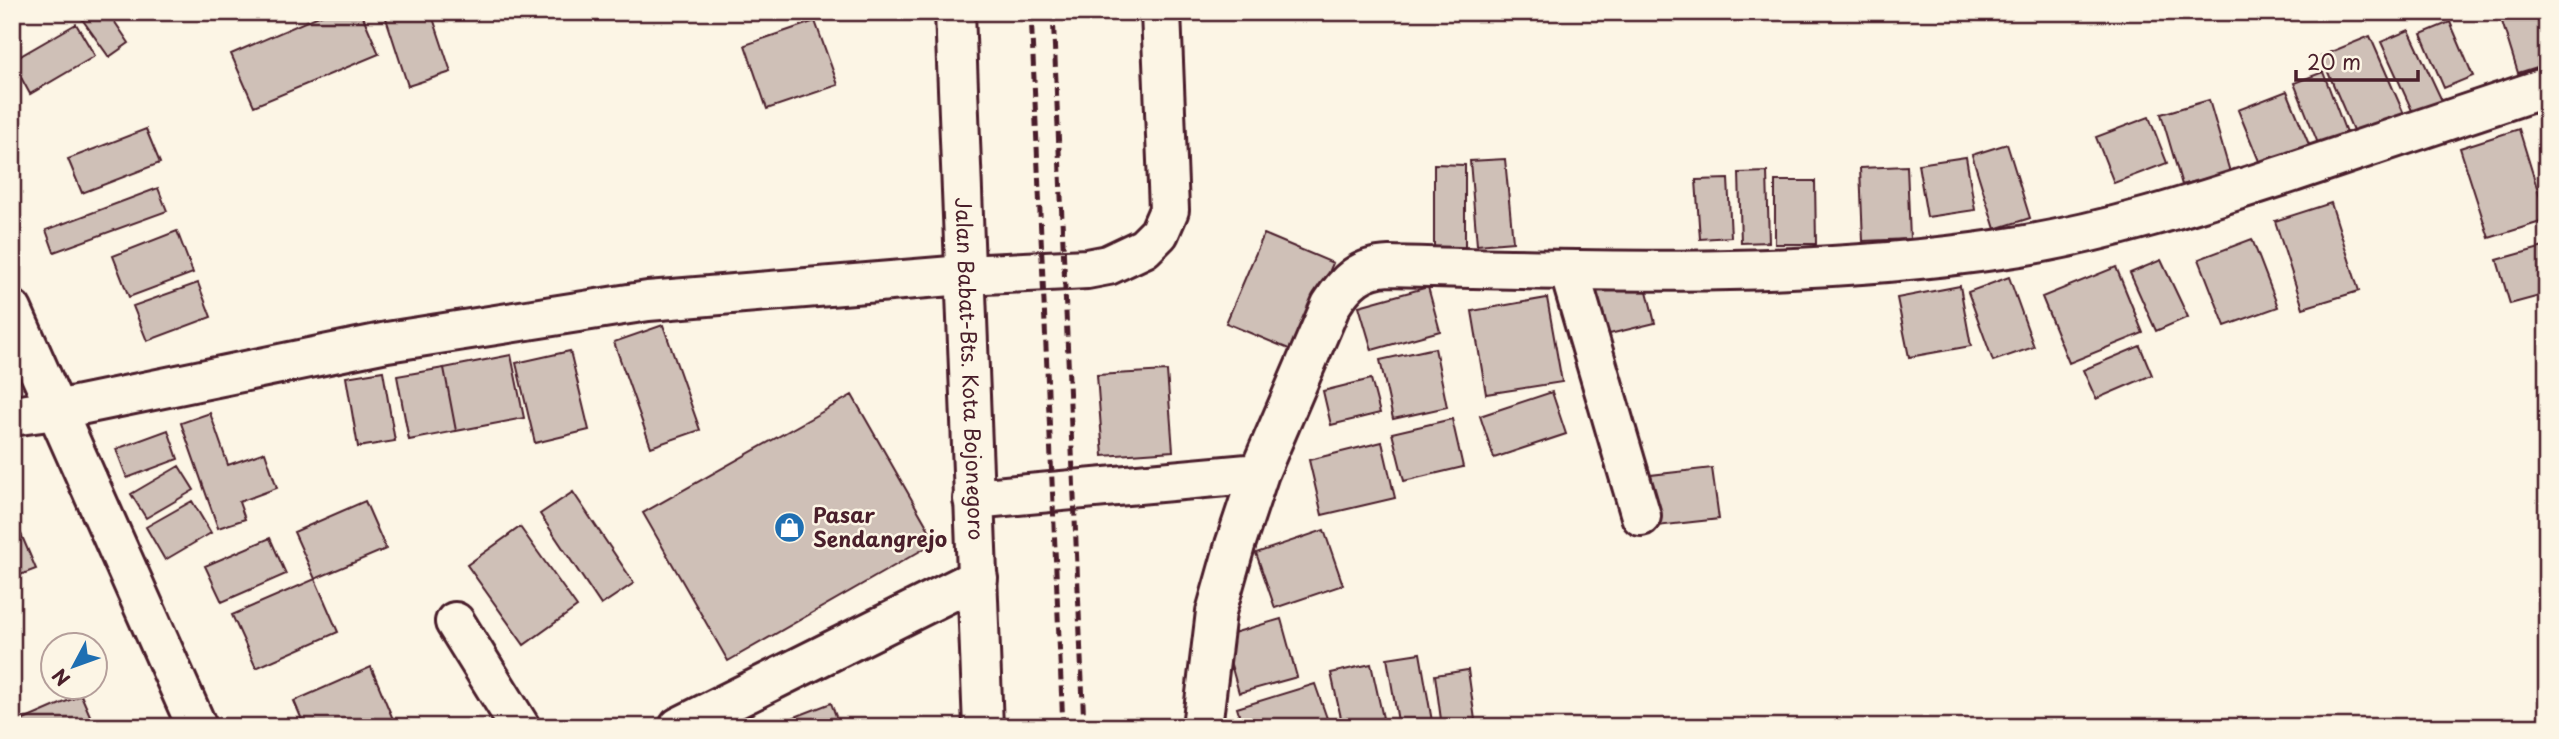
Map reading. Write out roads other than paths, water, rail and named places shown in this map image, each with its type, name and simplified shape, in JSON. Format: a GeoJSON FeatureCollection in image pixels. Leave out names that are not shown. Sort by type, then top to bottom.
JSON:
{"type":"FeatureCollection","features":[{"type":"Feature","properties":{"kind":"main road","name":"Jalan Babat-Bts. Kota Bojonegoro"},"geometry":{"type":"LineString","coordinates":[[955,12],[983,727]]}},
{"type":"Feature","properties":{"kind":"main road"},"geometry":{"type":"LineString","coordinates":[[12,416],[55,410],[387,342],[648,301],[1097,267],[1144,248],[1159,233],[1169,210],[1161,12]]}},
{"type":"Feature","properties":{"kind":"main road"},"geometry":{"type":"LineString","coordinates":[[1202,727],[1216,612],[1259,473],[1331,304],[1340,289],[1354,276],[1370,268],[1390,265],[1726,272],[1899,261],[2002,249],[2081,233],[2200,202],[2547,87]]}},
{"type":"Feature","properties":{"kind":"main road"},"geometry":{"type":"LineString","coordinates":[[1569,270],[1641,516]]}},
{"type":"Feature","properties":{"kind":"main road"},"geometry":{"type":"LineString","coordinates":[[12,310],[197,727]]}},
{"type":"Feature","properties":{"kind":"main road"},"geometry":{"type":"LineString","coordinates":[[973,499],[1259,473]]}},
{"type":"Feature","properties":{"kind":"main road"},"geometry":{"type":"LineString","coordinates":[[679,727],[978,578]]}},
{"type":"Feature","properties":{"kind":"main road"},"geometry":{"type":"LineString","coordinates":[[455,622],[520,727]]}},
{"type":"Feature","properties":{"kind":"railway"},"geometry":{"type":"LineString","coordinates":[[1031,12],[1063,727]]}},
{"type":"Feature","properties":{"kind":"railway"},"geometry":{"type":"LineString","coordinates":[[1053,12],[1084,727]]}},
{"type":"Feature","properties":{"kind":"place","name":"Pasar Sendangrejo"},"geometry":{"type":"Point","coordinates":[790,528]}}]}
